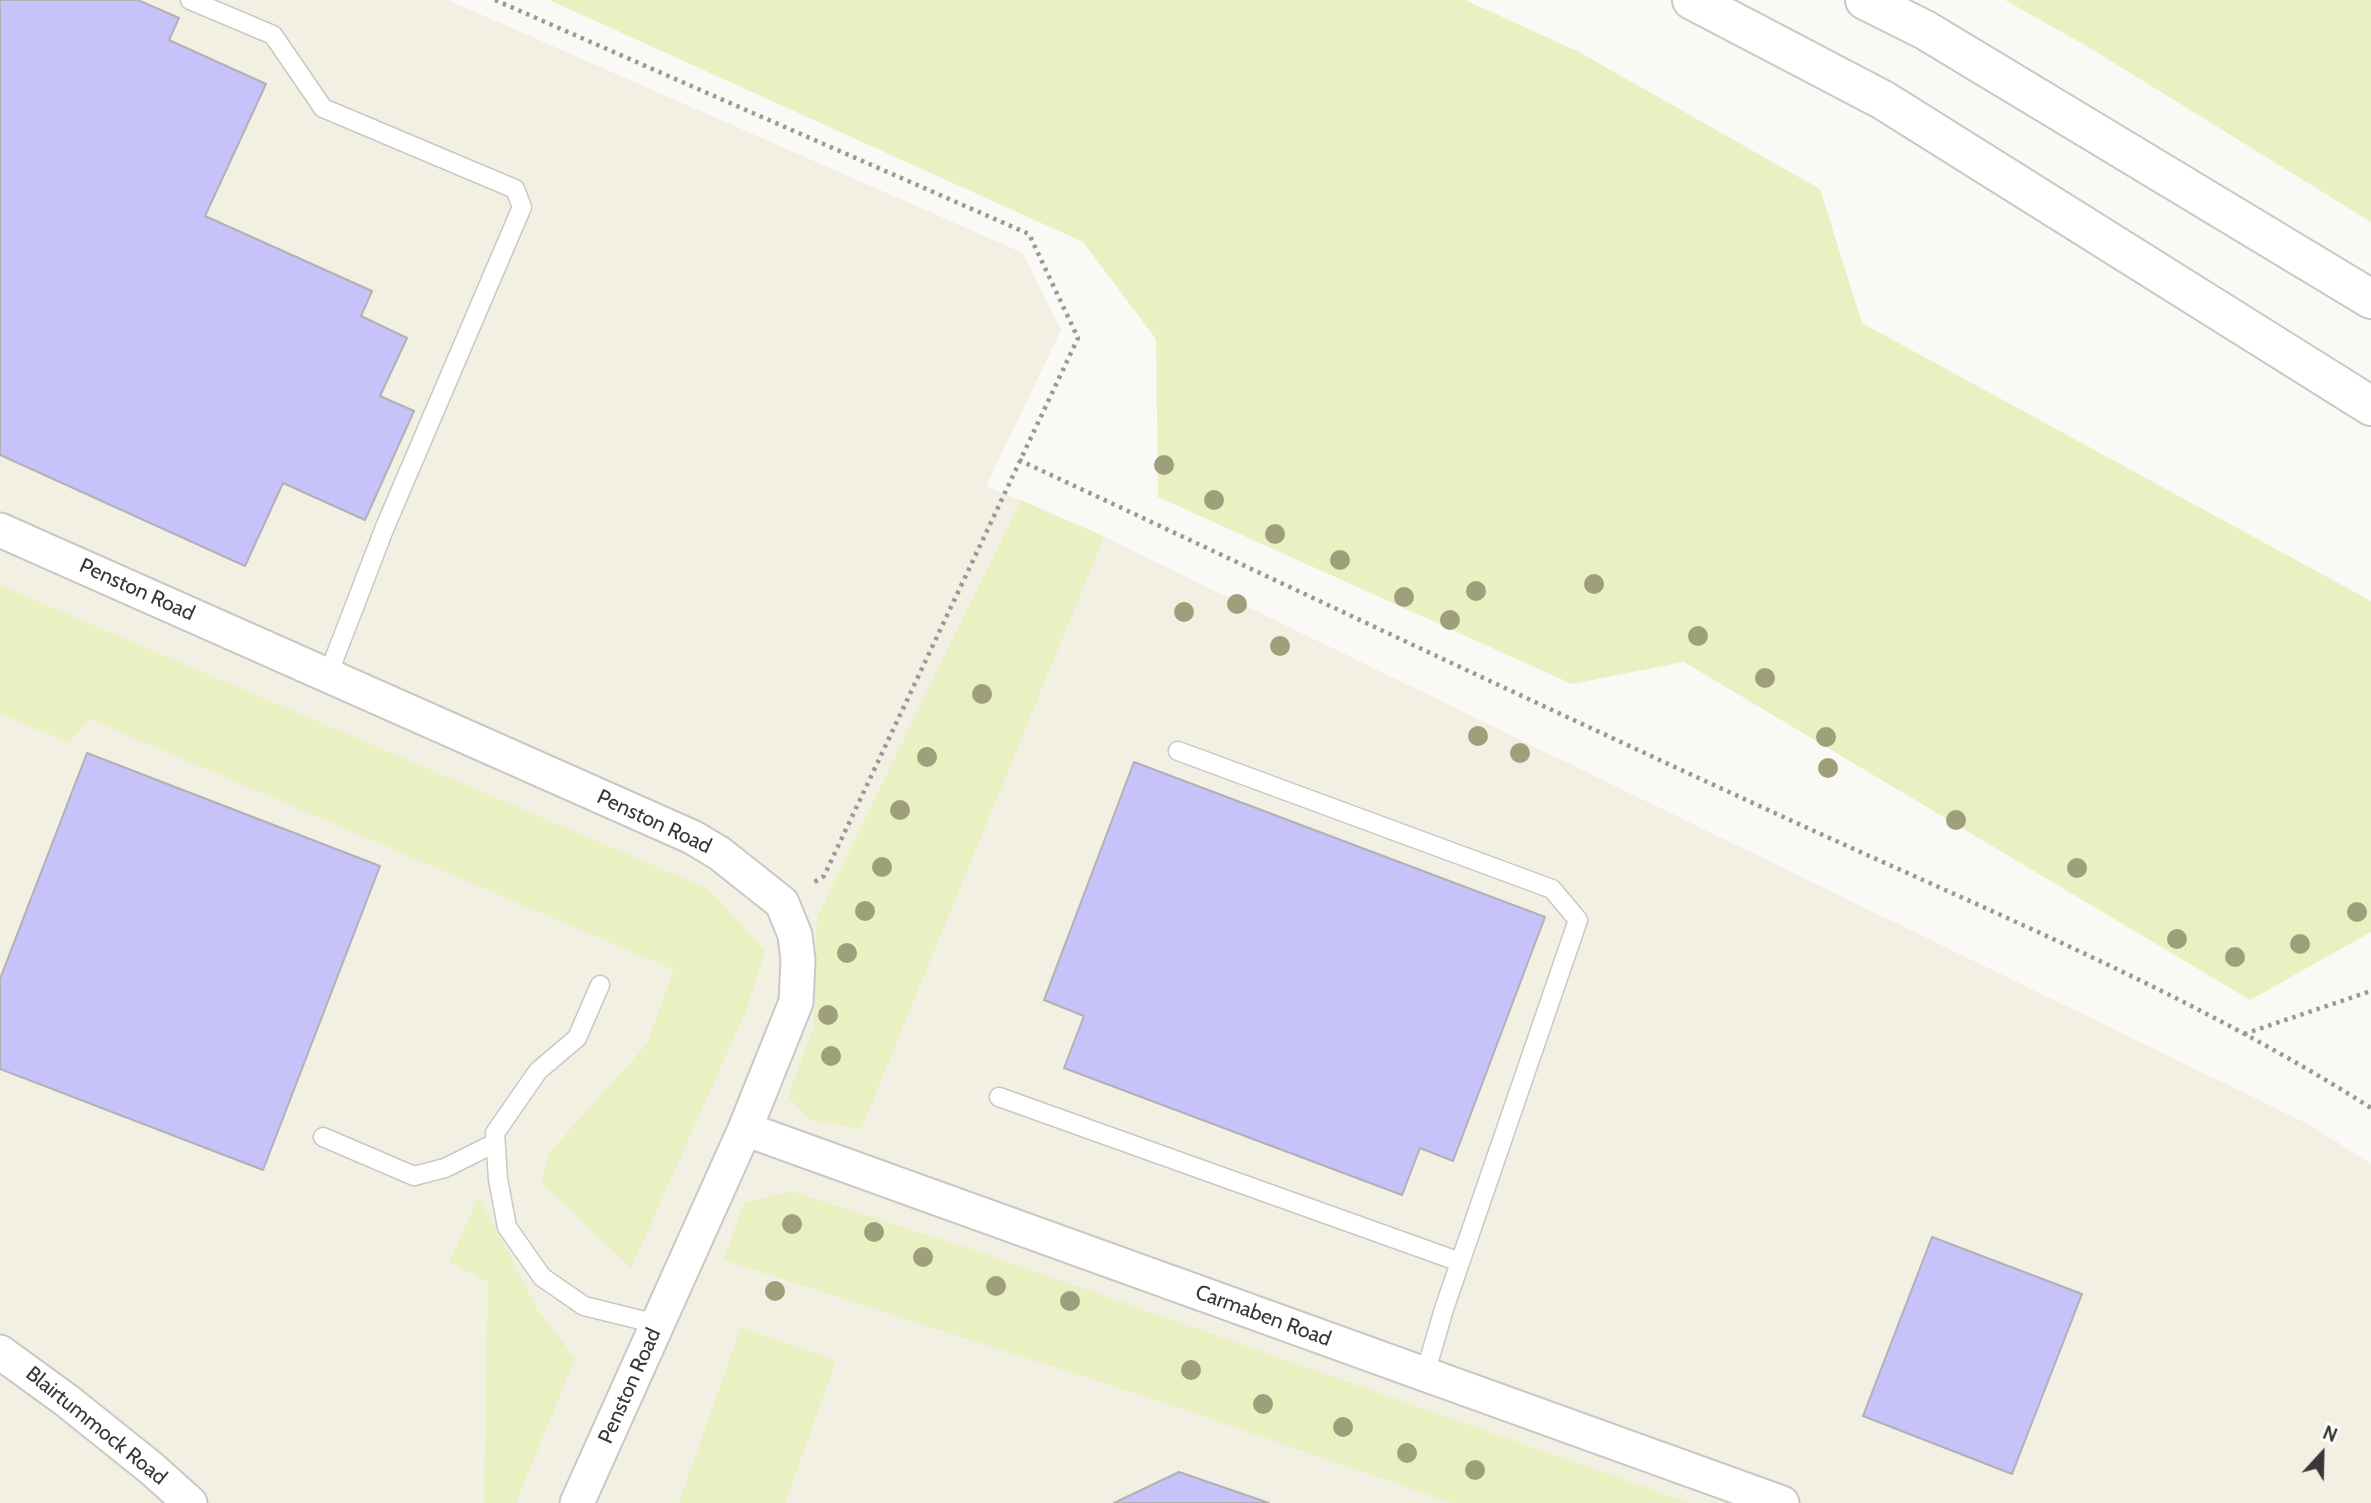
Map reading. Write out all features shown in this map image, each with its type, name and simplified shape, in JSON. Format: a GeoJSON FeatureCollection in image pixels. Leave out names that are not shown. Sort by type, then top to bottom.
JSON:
{"type":"FeatureCollection","features":[{"type":"Feature","properties":{"kind":"highway"},"geometry":{"type":"LineString","coordinates":[[1692,0],[1883,100],[2371,406]]}},
{"type":"Feature","properties":{"kind":"highway"},"geometry":{"type":"LineString","coordinates":[[1865,0],[1925,30],[2371,299]]}},
{"type":"Feature","properties":{"kind":"street","name":"Penston Road"},"geometry":{"type":"LineString","coordinates":[[0,530],[692,837],[719,853],[782,902],[795,935],[798,960],[796,1003],[745,1129],[577,1503]]}},
{"type":"Feature","properties":{"kind":"street","name":"Carmaben Road"},"geometry":{"type":"LineString","coordinates":[[745,1129],[1782,1503]]}},
{"type":"Feature","properties":{"kind":"street","name":"Blairtummock Road"},"geometry":{"type":"LineString","coordinates":[[0,1352],[66,1400],[190,1503]]}},
{"type":"Feature","properties":{"kind":"lane"},"geometry":{"type":"LineString","coordinates":[[190,0],[273,35],[323,107],[515,189],[522,207],[386,527],[328,675]]}},
{"type":"Feature","properties":{"kind":"lane"},"geometry":{"type":"LineString","coordinates":[[1178,751],[1552,889],[1578,920],[1460,1262],[1425,1374]]}},
{"type":"Feature","properties":{"kind":"lane"},"geometry":{"type":"LineString","coordinates":[[600,985],[577,1038],[538,1071],[495,1133],[498,1179],[507,1227],[542,1277],[584,1306],[657,1324]]}},
{"type":"Feature","properties":{"kind":"lane"},"geometry":{"type":"LineString","coordinates":[[999,1097],[1460,1262]]}},
{"type":"Feature","properties":{"kind":"lane"},"geometry":{"type":"LineString","coordinates":[[323,1137],[414,1176],[445,1168],[495,1143]]}},
{"type":"Feature","properties":{"kind":"path"},"geometry":{"type":"LineString","coordinates":[[495,0],[1029,234],[1078,338],[1018,460],[824,876],[782,902]]}},
{"type":"Feature","properties":{"kind":"path"},"geometry":{"type":"LineString","coordinates":[[1018,460],[2154,987],[2243,1034],[2371,1108]]}},
{"type":"Feature","properties":{"kind":"path"},"geometry":{"type":"LineString","coordinates":[[2243,1034],[2371,991]]}},
{"type":"Feature","properties":{"kind":"shaded area"},"geometry":{"type":"Polygon","coordinates":[[[0,0],[448,0],[1023,253],[1061,330],[986,486],[1082,526],[2310,1125],[2371,1164],[2371,1503],[0,1503],[0,0]]]}},
{"type":"Feature","properties":{"kind":"green space"},"geometry":{"type":"Polygon","coordinates":[[[549,0],[1465,0],[1579,52],[1820,189],[1862,323],[2371,601],[2371,932],[2250,1000],[1684,662],[1572,684],[1158,497],[1156,339],[1083,242],[549,0]]]}},
{"type":"Feature","properties":{"kind":"green space"},"geometry":{"type":"Polygon","coordinates":[[[2005,0],[2371,0],[2371,222],[2090,48],[2005,0]]]}},
{"type":"Feature","properties":{"kind":"green space"},"geometry":{"type":"Polygon","coordinates":[[[1021,500],[1104,537],[861,1129],[809,1119],[788,1096],[814,1026],[817,917],[1021,500]]]}},
{"type":"Feature","properties":{"kind":"green space"},"geometry":{"type":"Polygon","coordinates":[[[0,585],[709,889],[765,951],[747,1008],[631,1268],[541,1182],[550,1152],[647,1044],[674,970],[90,719],[68,742],[0,714],[0,585]]]}},
{"type":"Feature","properties":{"kind":"green space"},"geometry":{"type":"Polygon","coordinates":[[[790,1191],[974,1250],[1690,1503],[1452,1503],[1165,1403],[724,1260],[744,1203],[790,1191]]]}},
{"type":"Feature","properties":{"kind":"green space"},"geometry":{"type":"Polygon","coordinates":[[[479,1196],[538,1311],[575,1358],[516,1503],[484,1503],[488,1282],[449,1262],[479,1196]]]}},
{"type":"Feature","properties":{"kind":"green space"},"geometry":{"type":"Polygon","coordinates":[[[741,1327],[836,1361],[785,1503],[679,1503],[741,1327]]]}},
{"type":"Feature","properties":{"kind":"building"},"geometry":{"type":"Polygon","coordinates":[[[0,0],[138,0],[179,18],[169,40],[266,84],[205,216],[372,291],[361,316],[407,338],[380,396],[414,411],[365,520],[283,483],[245,566],[0,455],[0,0]]]}},
{"type":"Feature","properties":{"kind":"building"},"geometry":{"type":"Polygon","coordinates":[[[87,753],[380,866],[263,1170],[0,1069],[0,979],[87,753]]]}},
{"type":"Feature","properties":{"kind":"building"},"geometry":{"type":"Polygon","coordinates":[[[1134,762],[1545,917],[1453,1161],[1420,1148],[1402,1195],[1064,1068],[1084,1016],[1044,1000],[1134,762]]]}},
{"type":"Feature","properties":{"kind":"building"},"geometry":{"type":"Polygon","coordinates":[[[1932,1237],[2082,1294],[2012,1474],[1863,1416],[1932,1237]]]}},
{"type":"Feature","properties":{"kind":"building"},"geometry":{"type":"Polygon","coordinates":[[[1179,1472],[1269,1503],[1114,1503],[1179,1472]]]}}]}
